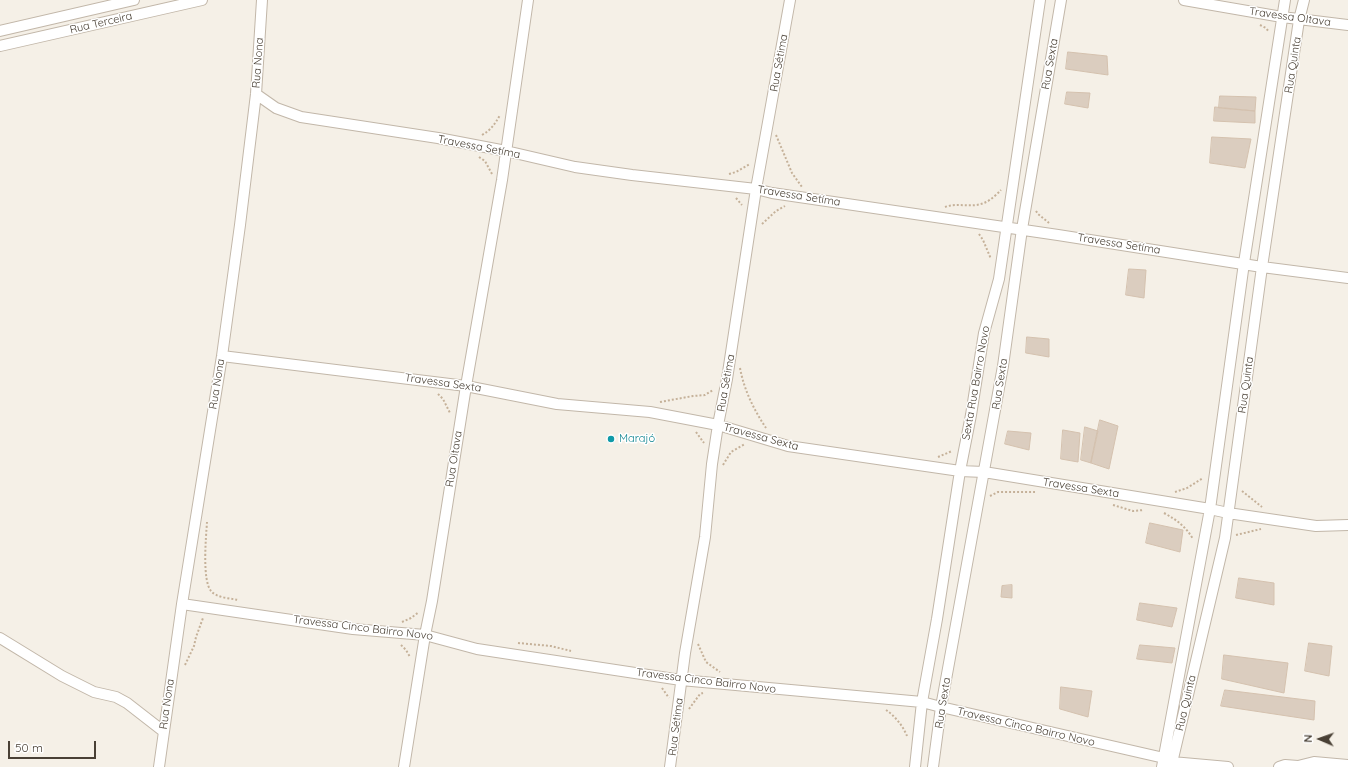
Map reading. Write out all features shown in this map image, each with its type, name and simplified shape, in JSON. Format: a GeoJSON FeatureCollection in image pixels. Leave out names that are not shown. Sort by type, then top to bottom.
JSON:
{"type":"FeatureCollection","features":[{"type":"Feature","properties":{"kind":"street","name":"Rua Terceira"},"geometry":{"type":"LineString","coordinates":[[0,31],[134,0]]}},
{"type":"Feature","properties":{"kind":"street","name":"Rua Nona"},"geometry":{"type":"LineString","coordinates":[[159,767],[182,604],[222,356],[256,94],[262,0]]}},
{"type":"Feature","properties":{"kind":"street","name":"Rua Oitava"},"geometry":{"type":"LineString","coordinates":[[404,767],[506,151],[528,0]]}},
{"type":"Feature","properties":{"kind":"street","name":"Rua Sétima"},"geometry":{"type":"LineString","coordinates":[[670,767],[684,653],[705,537],[712,464],[727,380],[756,189],[790,0]]}},
{"type":"Feature","properties":{"kind":"street","name":"Sexta Rua Bairro Novo"},"geometry":{"type":"LineString","coordinates":[[914,767],[922,702],[984,333],[999,279],[1008,228],[1014,171],[1040,0]]}},
{"type":"Feature","properties":{"kind":"street","name":"Rua Sexta"},"geometry":{"type":"LineString","coordinates":[[933,767],[941,708],[1003,366],[1022,229],[1061,0]]}},
{"type":"Feature","properties":{"kind":"street","name":"Travessa OItava"},"geometry":{"type":"LineString","coordinates":[[1184,0],[1299,20],[1348,25]]}},
{"type":"Feature","properties":{"kind":"street","name":"Rua Quinta"},"geometry":{"type":"LineString","coordinates":[[1167,763],[1210,509],[1244,263],[1285,0]]}},
{"type":"Feature","properties":{"kind":"street","name":"Rua Quinta"},"geometry":{"type":"LineString","coordinates":[[1167,763],[1225,538],[1262,267],[1299,20],[1304,0]]}},
{"type":"Feature","properties":{"kind":"street","name":"Rua Terceira"},"geometry":{"type":"LineString","coordinates":[[0,46],[195,1]]}},
{"type":"Feature","properties":{"kind":"street","name":"Travessa Setíma"},"geometry":{"type":"LineString","coordinates":[[256,94],[276,108],[301,117],[438,138],[506,151],[575,167],[632,176],[756,189],[772,193],[1058,234],[1262,267],[1348,278]]}},
{"type":"Feature","properties":{"kind":"street","name":"Travessa Sexta"},"geometry":{"type":"LineString","coordinates":[[222,356],[466,386],[557,404],[650,412],[718,426],[788,446],[960,471],[984,472],[1228,513],[1316,526],[1348,525]]}},
{"type":"Feature","properties":{"kind":"street","name":"Travessa Cinco Bairro Novo"},"geometry":{"type":"LineString","coordinates":[[182,604],[353,629],[425,635],[477,649],[681,680],[922,702],[941,708],[1167,763],[1228,767]]}},
{"type":"Feature","properties":{"kind":"street"},"geometry":{"type":"LineString","coordinates":[[0,638],[62,676],[94,692],[116,697],[127,703],[164,731]]}},
{"type":"Feature","properties":{"kind":"street"},"geometry":{"type":"LineString","coordinates":[[1279,767],[1285,765],[1298,766],[1314,762],[1348,765]]}},
{"type":"Feature","properties":{"kind":"path"},"geometry":{"type":"LineString","coordinates":[[479,136],[489,131],[496,123],[502,110]]}},
{"type":"Feature","properties":{"kind":"path"},"geometry":{"type":"LineString","coordinates":[[769,120],[783,149],[792,173],[802,186],[806,198]]}},
{"type":"Feature","properties":{"kind":"path"},"geometry":{"type":"LineString","coordinates":[[723,176],[736,172],[752,163],[763,152]]}},
{"type":"Feature","properties":{"kind":"path"},"geometry":{"type":"LineString","coordinates":[[476,155],[485,161],[492,176]]}},
{"type":"Feature","properties":{"kind":"path"},"geometry":{"type":"LineString","coordinates":[[927,215],[947,206],[961,204],[975,205],[986,202],[1003,189]]}},
{"type":"Feature","properties":{"kind":"path"},"geometry":{"type":"LineString","coordinates":[[733,195],[741,204],[743,210]]}},
{"type":"Feature","properties":{"kind":"path"},"geometry":{"type":"LineString","coordinates":[[750,232],[761,225],[776,211],[786,205]]}},
{"type":"Feature","properties":{"kind":"path"},"geometry":{"type":"LineString","coordinates":[[1036,209],[1038,214],[1050,224],[1058,234]]}},
{"type":"Feature","properties":{"kind":"path"},"geometry":{"type":"LineString","coordinates":[[979,234],[983,240],[991,261]]}},
{"type":"Feature","properties":{"kind":"path"},"geometry":{"type":"LineString","coordinates":[[739,363],[750,401],[769,431]]}},
{"type":"Feature","properties":{"kind":"path"},"geometry":{"type":"LineString","coordinates":[[654,403],[667,402],[692,396],[706,396],[727,380]]}},
{"type":"Feature","properties":{"kind":"path"},"geometry":{"type":"LineString","coordinates":[[434,391],[443,399],[451,416]]}},
{"type":"Feature","properties":{"kind":"path"},"geometry":{"type":"LineString","coordinates":[[682,418],[708,448],[712,464]]}},
{"type":"Feature","properties":{"kind":"path"},"geometry":{"type":"LineString","coordinates":[[723,466],[731,452],[750,442]]}},
{"type":"Feature","properties":{"kind":"path"},"geometry":{"type":"LineString","coordinates":[[1170,494],[1187,488],[1216,470]]}},
{"type":"Feature","properties":{"kind":"path"},"geometry":{"type":"LineString","coordinates":[[978,508],[987,497],[998,492],[1037,492]]}},
{"type":"Feature","properties":{"kind":"path"},"geometry":{"type":"LineString","coordinates":[[1158,511],[1175,519],[1188,529],[1202,556]]}},
{"type":"Feature","properties":{"kind":"path"},"geometry":{"type":"LineString","coordinates":[[208,517],[205,562],[208,584],[211,591],[222,597],[243,601]]}},
{"type":"Feature","properties":{"kind":"path"},"geometry":{"type":"LineString","coordinates":[[401,622],[411,618],[432,601]]}},
{"type":"Feature","properties":{"kind":"path"},"geometry":{"type":"LineString","coordinates":[[182,670],[194,646],[200,624],[204,616]]}},
{"type":"Feature","properties":{"kind":"path"},"geometry":{"type":"LineString","coordinates":[[398,641],[406,650],[413,663]]}},
{"type":"Feature","properties":{"kind":"path"},"geometry":{"type":"LineString","coordinates":[[698,641],[699,647],[706,662],[724,674]]}},
{"type":"Feature","properties":{"kind":"path"},"geometry":{"type":"LineString","coordinates":[[649,675],[669,699]]}},
{"type":"Feature","properties":{"kind":"path"},"geometry":{"type":"LineString","coordinates":[[684,714],[700,694],[705,692]]}},
{"type":"Feature","properties":{"kind":"path"},"geometry":{"type":"LineString","coordinates":[[883,709],[903,727],[908,740]]}},
{"type":"Feature","properties":{"kind":"building"},"geometry":{"type":"Polygon","coordinates":[[[1068,52],[1107,56],[1108,75],[1066,69],[1068,52]]]}},
{"type":"Feature","properties":{"kind":"building"},"geometry":{"type":"Polygon","coordinates":[[[1067,92],[1090,93],[1088,108],[1065,104],[1067,92]]]}},
{"type":"Feature","properties":{"kind":"building"},"geometry":{"type":"Polygon","coordinates":[[[1220,96],[1256,97],[1255,111],[1219,108],[1220,96]]]}},
{"type":"Feature","properties":{"kind":"building"},"geometry":{"type":"Polygon","coordinates":[[[1215,107],[1255,111],[1255,123],[1214,121],[1215,107]]]}},
{"type":"Feature","properties":{"kind":"building"},"geometry":{"type":"Polygon","coordinates":[[[1212,137],[1251,139],[1245,168],[1210,163],[1212,137]]]}},
{"type":"Feature","properties":{"kind":"building"},"geometry":{"type":"Polygon","coordinates":[[[1129,269],[1146,270],[1144,298],[1126,295],[1129,269]]]}},
{"type":"Feature","properties":{"kind":"building"},"geometry":{"type":"Polygon","coordinates":[[[1027,337],[1049,339],[1049,357],[1026,353],[1027,337]]]}},
{"type":"Feature","properties":{"kind":"building"},"geometry":{"type":"Polygon","coordinates":[[[1100,420],[1118,426],[1109,469],[1091,463],[1100,420]]]}},
{"type":"Feature","properties":{"kind":"building"},"geometry":{"type":"Polygon","coordinates":[[[1085,427],[1098,431],[1091,463],[1081,460],[1085,427]]]}},
{"type":"Feature","properties":{"kind":"building"},"geometry":{"type":"Polygon","coordinates":[[[1063,430],[1080,433],[1078,462],[1061,459],[1063,430]]]}},
{"type":"Feature","properties":{"kind":"building"},"geometry":{"type":"Polygon","coordinates":[[[1008,431],[1031,433],[1029,450],[1005,444],[1008,431]]]}},
{"type":"Feature","properties":{"kind":"building"},"geometry":{"type":"Polygon","coordinates":[[[1150,523],[1183,530],[1180,552],[1146,543],[1150,523]]]}},
{"type":"Feature","properties":{"kind":"building"},"geometry":{"type":"Polygon","coordinates":[[[1239,578],[1274,583],[1274,605],[1236,598],[1239,578]]]}},
{"type":"Feature","properties":{"kind":"building"},"geometry":{"type":"Polygon","coordinates":[[[1012,585],[1012,598],[1001,597],[1002,586],[1012,585]]]}},
{"type":"Feature","properties":{"kind":"building"},"geometry":{"type":"Polygon","coordinates":[[[1140,603],[1177,608],[1172,627],[1137,620],[1140,603]]]}},
{"type":"Feature","properties":{"kind":"building"},"geometry":{"type":"Polygon","coordinates":[[[1309,643],[1332,646],[1329,676],[1305,671],[1309,643]]]}},
{"type":"Feature","properties":{"kind":"building"},"geometry":{"type":"Polygon","coordinates":[[[1140,645],[1175,648],[1172,663],[1137,659],[1140,645]]]}},
{"type":"Feature","properties":{"kind":"building"},"geometry":{"type":"Polygon","coordinates":[[[1224,655],[1288,663],[1284,693],[1222,679],[1224,655]]]}},
{"type":"Feature","properties":{"kind":"building"},"geometry":{"type":"Polygon","coordinates":[[[1061,687],[1092,691],[1088,717],[1060,709],[1061,687]]]}},
{"type":"Feature","properties":{"kind":"building"},"geometry":{"type":"Polygon","coordinates":[[[1225,690],[1315,701],[1314,720],[1221,706],[1225,690]]]}},
{"type":"Feature","properties":{"kind":"place","name":"Marajó"},"geometry":{"type":"Point","coordinates":[611,439]}}]}
